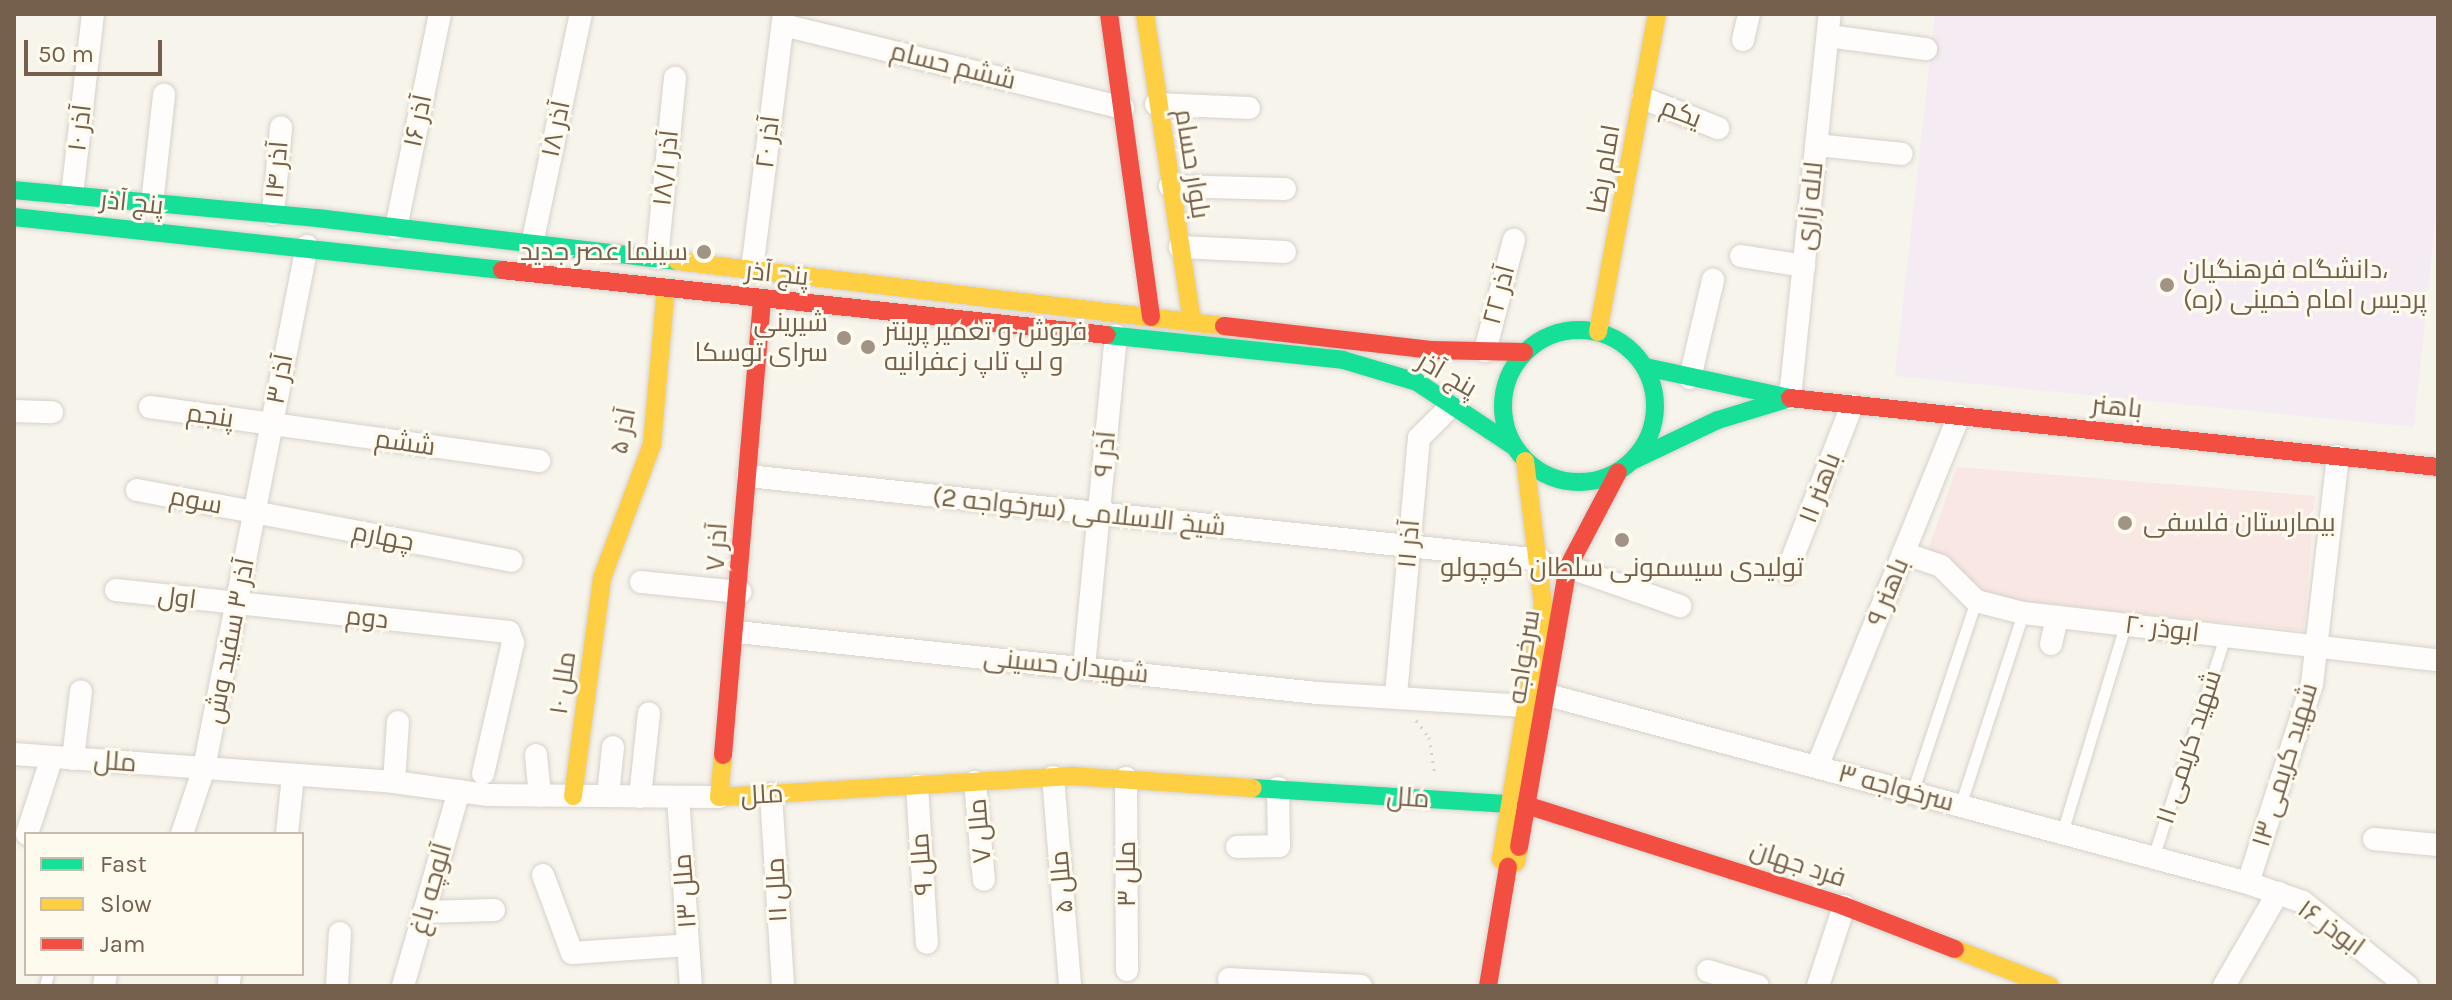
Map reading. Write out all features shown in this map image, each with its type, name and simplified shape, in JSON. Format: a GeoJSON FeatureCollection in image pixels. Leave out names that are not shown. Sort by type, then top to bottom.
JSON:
{"type":"FeatureCollection","features":[{"type":"Feature","properties":{"kind":"main road"},"geometry":{"type":"LineString","coordinates":[[1109,14],[1151,317]]}},
{"type":"Feature","properties":{"kind":"main road","name":"بلوار حسام"},"geometry":{"type":"LineString","coordinates":[[1145,14],[1156,104],[1192,321]]}},
{"type":"Feature","properties":{"kind":"main road","name":"امام رضا"},"geometry":{"type":"LineString","coordinates":[[1598,332],[1657,14]]}},
{"type":"Feature","properties":{"kind":"main road"},"geometry":{"type":"LineString","coordinates":[[1123,108],[1156,104]]}},
{"type":"Feature","properties":{"kind":"main road","name":"پنج آذر"},"geometry":{"type":"LineString","coordinates":[[14,190],[273,214],[1431,350],[1524,352]]}},
{"type":"Feature","properties":{"kind":"main road"},"geometry":{"type":"LineString","coordinates":[[148,231],[152,204]]}},
{"type":"Feature","properties":{"kind":"main road","name":"پنج آذر"},"geometry":{"type":"LineString","coordinates":[[14,217],[307,246],[762,299],[1343,360],[1417,382],[1512,445]]}},
{"type":"Feature","properties":{"kind":"main road","name":"آذر ۵"},"geometry":{"type":"LineString","coordinates":[[602,578],[652,444],[666,288]]}},
{"type":"Feature","properties":{"kind":"main road","name":"آذر ۷"},"geometry":{"type":"LineString","coordinates":[[719,797],[737,632],[762,299]]}},
{"type":"Feature","properties":{"kind":"main road"},"geometry":{"type":"LineString","coordinates":[[1558,332],[1598,332],[1616,339],[1645,367],[1653,386],[1655,415],[1646,444],[1634,460],[1618,472],[1580,483],[1541,473],[1525,461],[1512,445],[1502,407],[1504,387],[1524,352],[1558,332]]}},
{"type":"Feature","properties":{"kind":"main road","name":"باهنر"},"geometry":{"type":"LineString","coordinates":[[1645,367],[1790,398],[2438,467]]}},
{"type":"Feature","properties":{"kind":"main road","name":"باهنر"},"geometry":{"type":"LineString","coordinates":[[1634,460],[1718,420],[1790,398]]}},
{"type":"Feature","properties":{"kind":"main road","name":"سرخواجه"},"geometry":{"type":"LineString","coordinates":[[1488,986],[1535,700],[1543,605],[1541,560],[1525,461]]}},
{"type":"Feature","properties":{"kind":"main road","name":"سرخواجه"},"geometry":{"type":"LineString","coordinates":[[1535,700],[1568,567],[1618,472]]}},
{"type":"Feature","properties":{"kind":"main road","name":"۱۰ ملل"},"geometry":{"type":"LineString","coordinates":[[573,796],[602,578]]}},
{"type":"Feature","properties":{"kind":"main road","name":"ملل"},"geometry":{"type":"LineString","coordinates":[[719,797],[1053,777],[1126,778],[1518,804]]}},
{"type":"Feature","properties":{"kind":"main road","name":"فرد جهان"},"geometry":{"type":"LineString","coordinates":[[1518,804],[1844,906],[2050,986]]}},
{"type":"Feature","properties":{"kind":"street","name":"۱۰ آذر"},"geometry":{"type":"LineString","coordinates":[[72,195],[93,14]]}},
{"type":"Feature","properties":{"kind":"street","name":"۱۶ آذر"},"geometry":{"type":"LineString","coordinates":[[396,228],[440,14]]}},
{"type":"Feature","properties":{"kind":"street","name":"۱۸ آذر"},"geometry":{"type":"LineString","coordinates":[[532,244],[581,14]]}},
{"type":"Feature","properties":{"kind":"street"},"geometry":{"type":"LineString","coordinates":[[1743,40],[1749,14]]}},
{"type":"Feature","properties":{"kind":"street","name":"ششم حسام"},"geometry":{"type":"LineString","coordinates":[[783,20],[1123,108]]}},
{"type":"Feature","properties":{"kind":"street","name":"۲۰ آذر"},"geometry":{"type":"LineString","coordinates":[[752,270],[783,20]]}},
{"type":"Feature","properties":{"kind":"street"},"geometry":{"type":"LineString","coordinates":[[1829,25],[1926,49]]}},
{"type":"Feature","properties":{"kind":"street","name":"لاله زاری"},"geometry":{"type":"LineString","coordinates":[[1790,398],[1829,25]]}},
{"type":"Feature","properties":{"kind":"street","name":"۱۸/۱ آذر"},"geometry":{"type":"LineString","coordinates":[[657,258],[675,78]]}},
{"type":"Feature","properties":{"kind":"street"},"geometry":{"type":"LineString","coordinates":[[152,204],[164,95]]}},
{"type":"Feature","properties":{"kind":"street","name":"یکم"},"geometry":{"type":"LineString","coordinates":[[1643,98],[1718,128]]}},
{"type":"Feature","properties":{"kind":"street"},"geometry":{"type":"LineString","coordinates":[[1156,104],[1249,108]]}},
{"type":"Feature","properties":{"kind":"street","name":"۱۴ آذر"},"geometry":{"type":"LineString","coordinates":[[273,214],[281,127]]}},
{"type":"Feature","properties":{"kind":"street"},"geometry":{"type":"LineString","coordinates":[[1817,145],[1902,154]]}},
{"type":"Feature","properties":{"kind":"street"},"geometry":{"type":"LineString","coordinates":[[1170,186],[1285,189]]}},
{"type":"Feature","properties":{"kind":"street","name":"۲۲ آذر"},"geometry":{"type":"LineString","coordinates":[[1485,351],[1514,240]]}},
{"type":"Feature","properties":{"kind":"street","name":"۳ آذر"},"geometry":{"type":"LineString","coordinates":[[255,513],[307,246]]}},
{"type":"Feature","properties":{"kind":"street"},"geometry":{"type":"LineString","coordinates":[[1180,247],[1285,252]]}},
{"type":"Feature","properties":{"kind":"street"},"geometry":{"type":"LineString","coordinates":[[1741,256],[1804,266]]}},
{"type":"Feature","properties":{"kind":"street"},"geometry":{"type":"LineString","coordinates":[[1690,378],[1713,280]]}},
{"type":"Feature","properties":{"kind":"street","name":"۹ آذر"},"geometry":{"type":"LineString","coordinates":[[1084,667],[1116,336]]}},
{"type":"Feature","properties":{"kind":"street","name":"باهنر ۱۱"},"geometry":{"type":"LineString","coordinates":[[1787,572],[1852,405]]}},
{"type":"Feature","properties":{"kind":"street","name":"آذر ۱۱"},"geometry":{"type":"LineString","coordinates":[[1396,695],[1419,438],[1451,406]]}},
{"type":"Feature","properties":{"kind":"street","name":"پنجم"},"geometry":{"type":"LineString","coordinates":[[150,407],[271,424]]}},
{"type":"Feature","properties":{"kind":"street"},"geometry":{"type":"LineString","coordinates":[[14,411],[52,412]]}},
{"type":"Feature","properties":{"kind":"street","name":"۹ باهنر"},"geometry":{"type":"LineString","coordinates":[[1817,767],[1959,416]]}},
{"type":"Feature","properties":{"kind":"street","name":"ششم"},"geometry":{"type":"LineString","coordinates":[[271,424],[539,461]]}},
{"type":"Feature","properties":{"kind":"street","name":"۱۳ شهید کریمی"},"geometry":{"type":"LineString","coordinates":[[2248,883],[2312,684],[2338,456]]}},
{"type":"Feature","properties":{"kind":"street","name":"شیخ الاسلامی (سرخواجه 2)"},"geometry":{"type":"LineString","coordinates":[[748,476],[1541,560]]}},
{"type":"Feature","properties":{"kind":"street","name":"سوم"},"geometry":{"type":"LineString","coordinates":[[137,490],[255,513]]}},
{"type":"Feature","properties":{"kind":"street","name":"چهارم"},"geometry":{"type":"LineString","coordinates":[[255,513],[511,561]]}},
{"type":"Feature","properties":{"kind":"street","name":"آذر ۳ سفید وش"},"geometry":{"type":"LineString","coordinates":[[183,832],[204,768],[255,513]]}},
{"type":"Feature","properties":{"kind":"street"},"geometry":{"type":"LineString","coordinates":[[1903,553],[1941,566],[1976,601]]}},
{"type":"Feature","properties":{"kind":"street"},"geometry":{"type":"LineString","coordinates":[[1568,567],[1680,606]]}},
{"type":"Feature","properties":{"kind":"street"},"geometry":{"type":"LineString","coordinates":[[641,582],[740,592]]}},
{"type":"Feature","properties":{"kind":"street","name":"اول"},"geometry":{"type":"LineString","coordinates":[[116,590],[238,605]]}},
{"type":"Feature","properties":{"kind":"street","name":"ابوذر ۲۰"},"geometry":{"type":"LineString","coordinates":[[1976,601],[2023,613],[2438,660]]}},
{"type":"Feature","properties":{"kind":"street","name":"دوم"},"geometry":{"type":"LineString","coordinates":[[238,605],[509,632],[513,643],[483,774]]}},
{"type":"Feature","properties":{"kind":"street"},"geometry":{"type":"LineString","coordinates":[[2051,644],[2057,617]]}},
{"type":"Feature","properties":{"kind":"street","name":"شهیدان حسینی"},"geometry":{"type":"LineString","coordinates":[[737,632],[1317,693],[1535,700]]}},
{"type":"Feature","properties":{"kind":"street"},"geometry":{"type":"LineString","coordinates":[[27,832],[62,758],[81,691]]}},
{"type":"Feature","properties":{"kind":"street","name":"سرخواجه ۳"},"geometry":{"type":"LineString","coordinates":[[1535,700],[1817,767],[2248,883]]}},
{"type":"Feature","properties":{"kind":"street"},"geometry":{"type":"LineString","coordinates":[[640,797],[649,713]]}},
{"type":"Feature","properties":{"kind":"street"},"geometry":{"type":"LineString","coordinates":[[394,782],[398,722]]}},
{"type":"Feature","properties":{"kind":"street"},"geometry":{"type":"LineString","coordinates":[[608,796],[613,747]]}},
{"type":"Feature","properties":{"kind":"street","name":"ملل"},"geometry":{"type":"LineString","coordinates":[[14,754],[540,796],[719,797]]}},
{"type":"Feature","properties":{"kind":"street"},"geometry":{"type":"LineString","coordinates":[[536,755],[540,796]]}},
{"type":"Feature","properties":{"kind":"street"},"geometry":{"type":"LineString","coordinates":[[287,832],[293,775]]}},
{"type":"Feature","properties":{"kind":"street","name":"ملل ۵"},"geometry":{"type":"LineString","coordinates":[[1053,777],[1070,986]]}},
{"type":"Feature","properties":{"kind":"street","name":"ملل ۳"},"geometry":{"type":"LineString","coordinates":[[1126,778],[1127,970]]}},
{"type":"Feature","properties":{"kind":"street","name":"۷ ملل"},"geometry":{"type":"LineString","coordinates":[[975,782],[984,880]]}},
{"type":"Feature","properties":{"kind":"street","name":"ملل ۹"},"geometry":{"type":"LineString","coordinates":[[917,786],[927,943]]}},
{"type":"Feature","properties":{"kind":"street"},"geometry":{"type":"LineString","coordinates":[[1237,847],[1279,846],[1278,788]]}},
{"type":"Feature","properties":{"kind":"street","name":"آلوچه باغ"},"geometry":{"type":"LineString","coordinates":[[404,985],[459,791]]}},
{"type":"Feature","properties":{"kind":"street","name":"۱۱ ملل"},"geometry":{"type":"LineString","coordinates":[[771,794],[783,986]]}},
{"type":"Feature","properties":{"kind":"street","name":"ملل ۱۳"},"geometry":{"type":"LineString","coordinates":[[678,797],[691,986]]}},
{"type":"Feature","properties":{"kind":"street"},"geometry":{"type":"LineString","coordinates":[[2374,839],[2438,845]]}},
{"type":"Feature","properties":{"kind":"street"},"geometry":{"type":"LineString","coordinates":[[543,875],[572,953],[688,945]]}},
{"type":"Feature","properties":{"kind":"street","name":"۱۶ ابوذر"},"geometry":{"type":"LineString","coordinates":[[2248,883],[2303,902],[2407,986]]}},
{"type":"Feature","properties":{"kind":"street"},"geometry":{"type":"LineString","coordinates":[[2228,979],[2278,893]]}},
{"type":"Feature","properties":{"kind":"street"},"geometry":{"type":"LineString","coordinates":[[1818,986],[1844,906]]}},
{"type":"Feature","properties":{"kind":"street"},"geometry":{"type":"LineString","coordinates":[[424,912],[494,910]]}},
{"type":"Feature","properties":{"kind":"street"},"geometry":{"type":"LineString","coordinates":[[337,986],[340,933]]}},
{"type":"Feature","properties":{"kind":"street"},"geometry":{"type":"LineString","coordinates":[[1708,971],[1758,986]]}},
{"type":"Feature","properties":{"kind":"street"},"geometry":{"type":"LineString","coordinates":[[1229,979],[1361,986]]}},
{"type":"Feature","properties":{"kind":"lane"},"geometry":{"type":"LineString","coordinates":[[1912,793],[1976,601]]}},
{"type":"Feature","properties":{"kind":"lane"},"geometry":{"type":"LineString","coordinates":[[1960,806],[2023,613]]}},
{"type":"Feature","properties":{"kind":"lane"},"geometry":{"type":"LineString","coordinates":[[2062,833],[2125,625]]}},
{"type":"Feature","properties":{"kind":"lane","name":"۱۱ شهید کریمی"},"geometry":{"type":"LineString","coordinates":[[2153,858],[2225,636]]}},
{"type":"Feature","properties":{"kind":"path"},"geometry":{"type":"LineString","coordinates":[[1396,695],[1429,737],[1439,800]]}},
{"type":"Feature","properties":{"kind":"shaded area","name":"دانشگاه فرهنگیان، پردیس امام خمینی (ره)"},"geometry":{"type":"Polygon","coordinates":[[[1935,14],[2438,14],[2438,194],[2414,427],[1895,376],[1935,14]]]}},
{"type":"Feature","properties":{"kind":"shaded area","name":"بیمارستان فلسفی"},"geometry":{"type":"Polygon","coordinates":[[[1957,467],[2315,496],[2304,631],[1984,597],[1928,550],[1957,467]]]}},
{"type":"Feature","properties":{"kind":"traffic: fast"},"geometry":{"type":"LineString","coordinates":[[14,190],[317,218],[677,261]]}},
{"type":"Feature","properties":{"kind":"traffic: fast"},"geometry":{"type":"LineString","coordinates":[[14,217],[502,270]]}},
{"type":"Feature","properties":{"kind":"traffic: fast"},"geometry":{"type":"LineString","coordinates":[[1579,330],[1608,335],[1633,352],[1650,377],[1655,406],[1650,435],[1633,460],[1608,477],[1579,482],[1550,477],[1525,460],[1508,435],[1503,406],[1508,377],[1525,352],[1550,335],[1579,330]]}},
{"type":"Feature","properties":{"kind":"traffic: fast"},"geometry":{"type":"LineString","coordinates":[[1107,335],[1343,360],[1417,382],[1512,445]]}},
{"type":"Feature","properties":{"kind":"traffic: fast"},"geometry":{"type":"LineString","coordinates":[[1634,460],[1718,420],[1790,398],[1645,367]]}},
{"type":"Feature","properties":{"kind":"traffic: fast"},"geometry":{"type":"LineString","coordinates":[[1253,788],[1510,804]]}},
{"type":"Feature","properties":{"kind":"traffic: slow"},"geometry":{"type":"LineString","coordinates":[[1145,14],[1192,321]]}},
{"type":"Feature","properties":{"kind":"traffic: slow"},"geometry":{"type":"LineString","coordinates":[[1598,332],[1657,14]]}},
{"type":"Feature","properties":{"kind":"traffic: slow"},"geometry":{"type":"LineString","coordinates":[[677,261],[1224,326]]}},
{"type":"Feature","properties":{"kind":"traffic: slow"},"geometry":{"type":"LineString","coordinates":[[573,796],[602,578],[652,444],[666,288]]}},
{"type":"Feature","properties":{"kind":"traffic: slow"},"geometry":{"type":"LineString","coordinates":[[1519,847],[1516,862],[1508,867],[1501,859],[1543,605],[1525,461]]}},
{"type":"Feature","properties":{"kind":"traffic: slow"},"geometry":{"type":"LineString","coordinates":[[723,755],[719,797],[1072,776],[1253,788]]}},
{"type":"Feature","properties":{"kind":"traffic: slow"},"geometry":{"type":"LineString","coordinates":[[1955,949],[2050,986]]}},
{"type":"Feature","properties":{"kind":"traffic: jam"},"geometry":{"type":"LineString","coordinates":[[1109,14],[1151,317]]}},
{"type":"Feature","properties":{"kind":"traffic: jam"},"geometry":{"type":"LineString","coordinates":[[502,270],[1107,335]]}},
{"type":"Feature","properties":{"kind":"traffic: jam"},"geometry":{"type":"LineString","coordinates":[[723,755],[762,299]]}},
{"type":"Feature","properties":{"kind":"traffic: jam"},"geometry":{"type":"LineString","coordinates":[[1224,326],[1431,350],[1524,352]]}},
{"type":"Feature","properties":{"kind":"traffic: jam"},"geometry":{"type":"LineString","coordinates":[[1790,398],[2438,467]]}},
{"type":"Feature","properties":{"kind":"traffic: jam"},"geometry":{"type":"LineString","coordinates":[[1519,847],[1568,567],[1618,472]]}},
{"type":"Feature","properties":{"kind":"traffic: jam"},"geometry":{"type":"LineString","coordinates":[[1526,805],[1844,906],[1955,949]]}},
{"type":"Feature","properties":{"kind":"traffic: jam"},"geometry":{"type":"LineString","coordinates":[[1488,986],[1508,867]]}},
{"type":"Feature","properties":{"kind":"place","name":"سینما عصر جدید"},"geometry":{"type":"Point","coordinates":[704,252]}},
{"type":"Feature","properties":{"kind":"place","name":"دانشگاه فرهنگیان، پردیس امام خمینی (ره)"},"geometry":{"type":"Point","coordinates":[2167,285]}},
{"type":"Feature","properties":{"kind":"place","name":"شیرینی سرای توسکا"},"geometry":{"type":"Point","coordinates":[844,338]}},
{"type":"Feature","properties":{"kind":"place","name":"فروش و تعمیر پرینتر و لپ تاپ زعفرانیه"},"geometry":{"type":"Point","coordinates":[868,347]}},
{"type":"Feature","properties":{"kind":"place","name":"بیمارستان فلسفی"},"geometry":{"type":"Point","coordinates":[2125,523]}},
{"type":"Feature","properties":{"kind":"place","name":"تولیدی سیسمونی سلطان کوچولو"},"geometry":{"type":"Point","coordinates":[1622,540]}}]}
